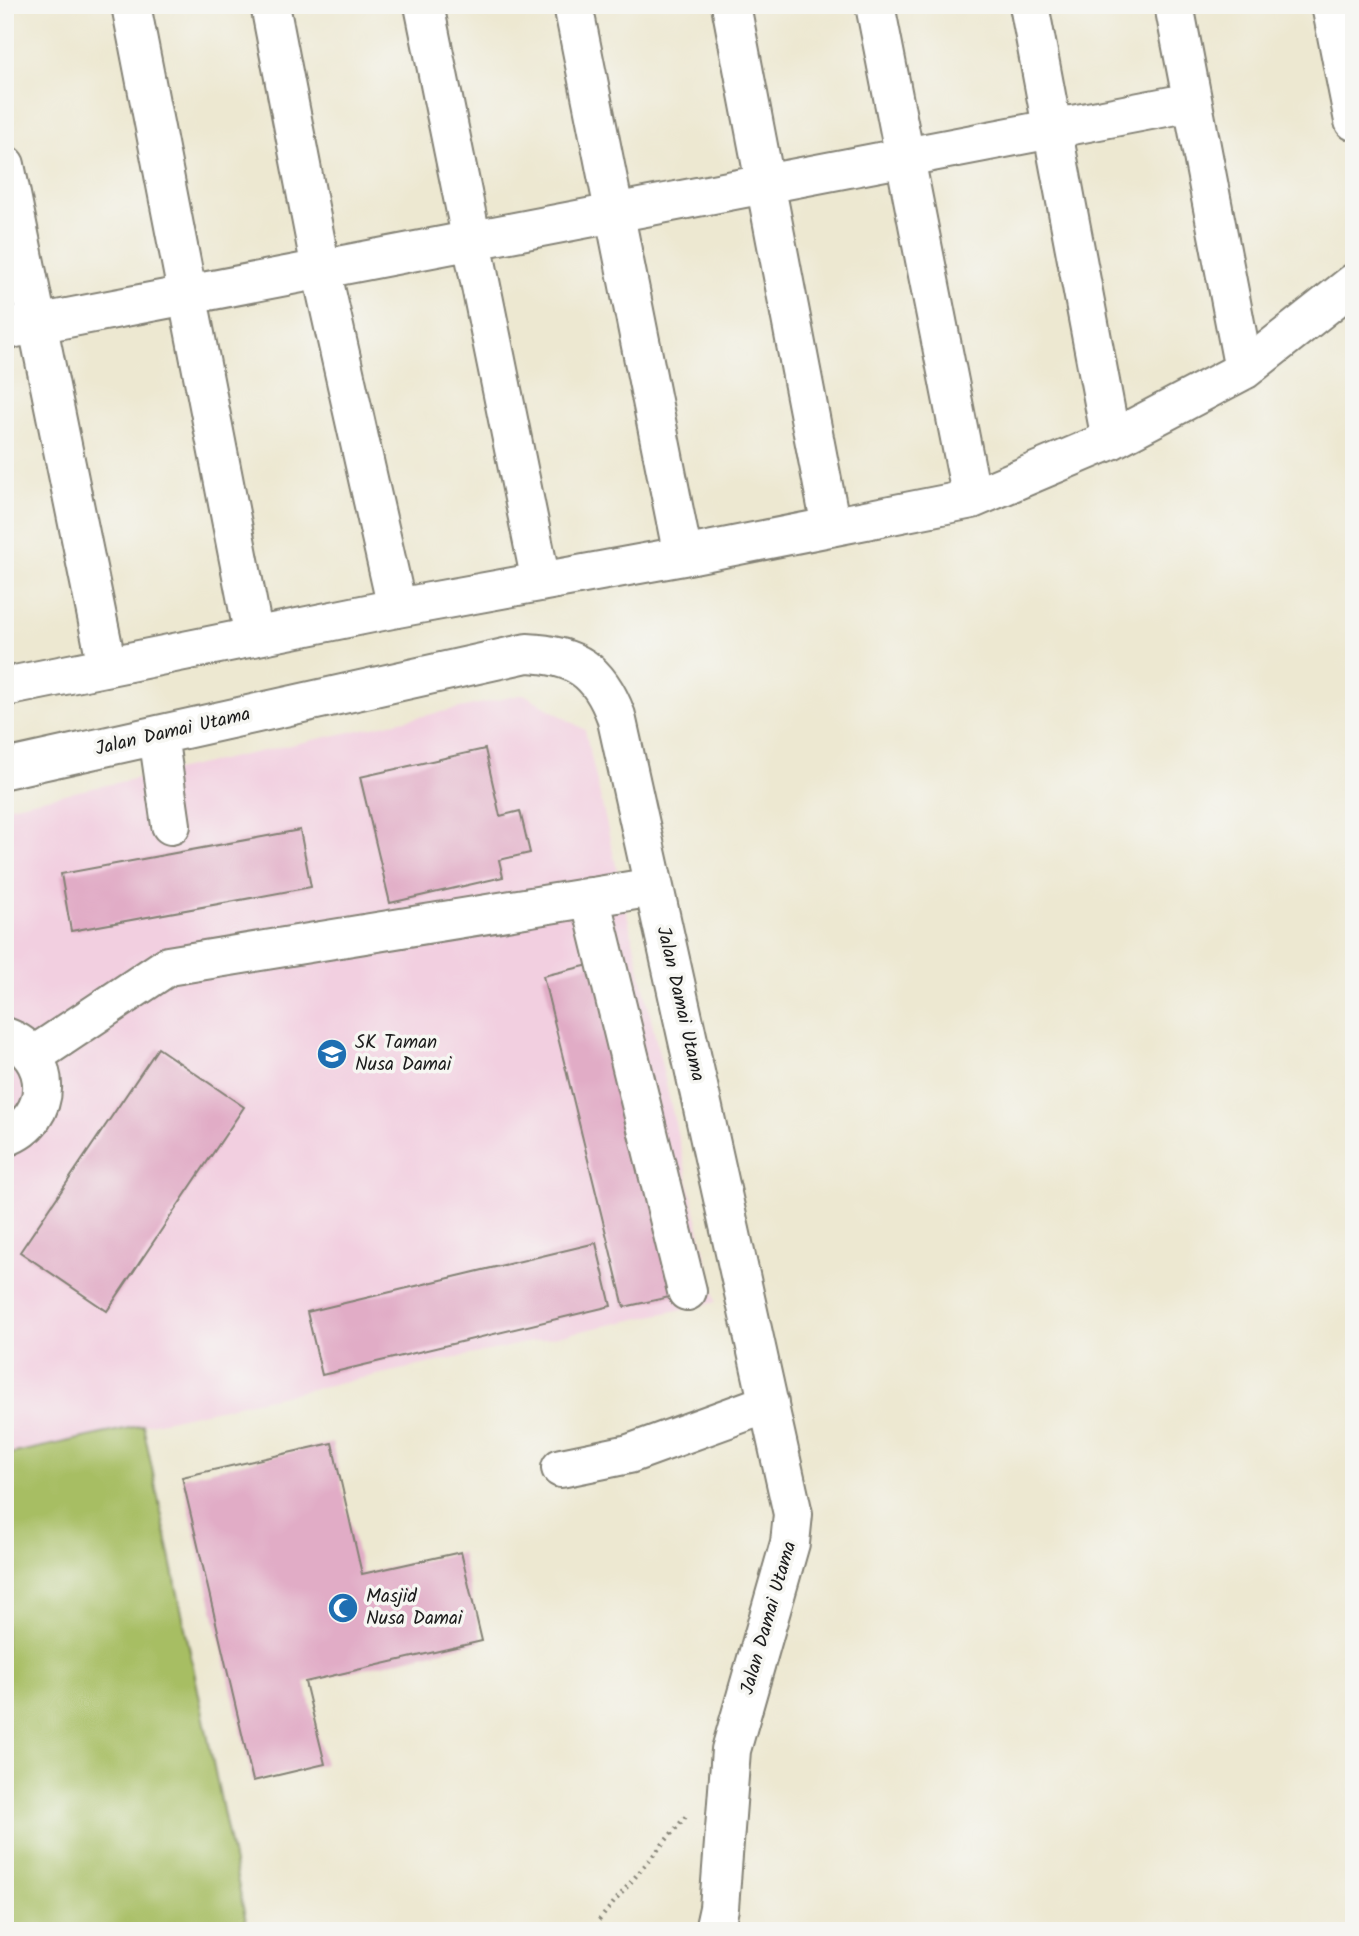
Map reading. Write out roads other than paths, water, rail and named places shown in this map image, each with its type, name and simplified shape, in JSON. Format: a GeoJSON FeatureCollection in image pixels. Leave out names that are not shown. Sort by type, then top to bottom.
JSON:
{"type":"FeatureCollection","features":[{"type":"Feature","properties":{"kind":"street"},"geometry":{"type":"LineString","coordinates":[[131,5],[254,637]]}},
{"type":"Feature","properties":{"kind":"street"},"geometry":{"type":"LineString","coordinates":[[270,5],[321,269],[397,608]]}},
{"type":"Feature","properties":{"kind":"street"},"geometry":{"type":"LineString","coordinates":[[424,5],[541,582]]}},
{"type":"Feature","properties":{"kind":"street"},"geometry":{"type":"LineString","coordinates":[[573,5],[683,556]]}},
{"type":"Feature","properties":{"kind":"street"},"geometry":{"type":"LineString","coordinates":[[731,5],[831,527]]}},
{"type":"Feature","properties":{"kind":"street"},"geometry":{"type":"LineString","coordinates":[[875,5],[907,157],[972,499]]}},
{"type":"Feature","properties":{"kind":"street"},"geometry":{"type":"LineString","coordinates":[[1029,5],[1111,440]]}},
{"type":"Feature","properties":{"kind":"street"},"geometry":{"type":"LineString","coordinates":[[1174,5],[1244,370]]}},
{"type":"Feature","properties":{"kind":"street"},"geometry":{"type":"LineString","coordinates":[[1331,5],[1354,121]]}},
{"type":"Feature","properties":{"kind":"street"},"geometry":{"type":"LineString","coordinates":[[21,327],[1192,102]]}},
{"type":"Feature","properties":{"kind":"street"},"geometry":{"type":"LineString","coordinates":[[5,164],[21,327],[107,666]]}},
{"type":"Feature","properties":{"kind":"street"},"geometry":{"type":"LineString","coordinates":[[5,687],[397,608],[683,556],[972,499],[1111,440],[1244,370],[1354,284]]}},
{"type":"Feature","properties":{"kind":"street","name":"Jalan Damai Utama"},"geometry":{"type":"LineString","coordinates":[[5,769],[527,653],[551,654],[574,661],[593,674],[608,694],[616,716],[792,1504],[793,1524],[786,1556],[731,1750],[719,1908],[714,1931]]}},
{"type":"Feature","properties":{"kind":"street"},"geometry":{"type":"LineString","coordinates":[[158,735],[171,825]]}},
{"type":"Feature","properties":{"kind":"street"},"geometry":{"type":"LineString","coordinates":[[5,1137],[24,1127],[39,1106],[42,1081],[19,1047],[168,966],[654,887]]}},
{"type":"Feature","properties":{"kind":"street"},"geometry":{"type":"LineString","coordinates":[[590,897],[687,1291]]}},
{"type":"Feature","properties":{"kind":"street"},"geometry":{"type":"LineString","coordinates":[[561,1468],[629,1454],[769,1403]]}},
{"type":"Feature","properties":{"kind":"place","name":"SK Taman Nusa Damai"},"geometry":{"type":"Point","coordinates":[332,1054]}},
{"type":"Feature","properties":{"kind":"place","name":"Masjid Nusa Damai"},"geometry":{"type":"Point","coordinates":[343,1608]}}]}
